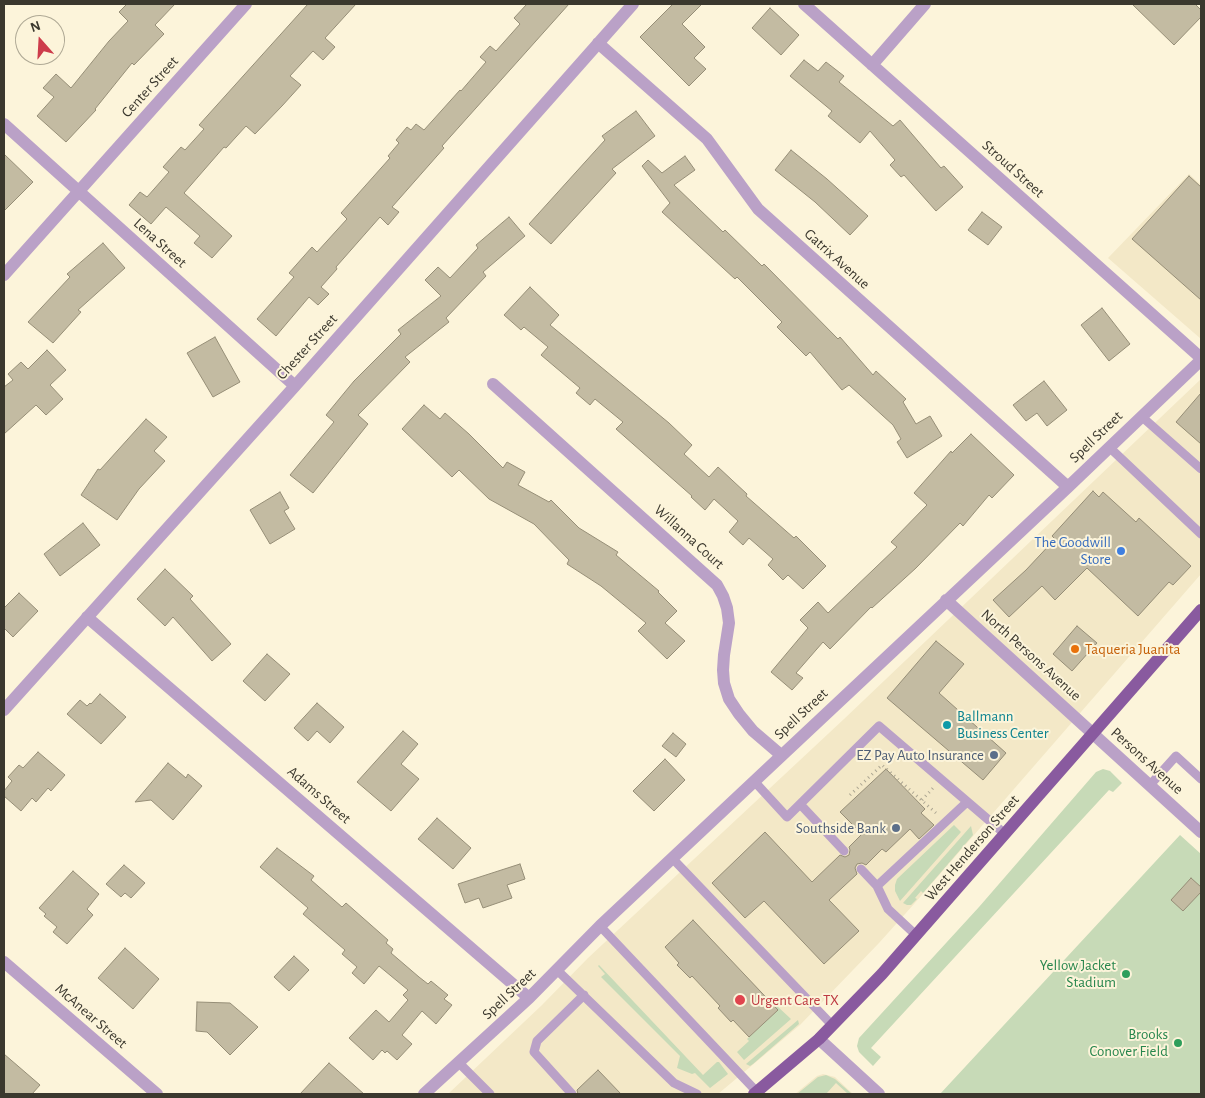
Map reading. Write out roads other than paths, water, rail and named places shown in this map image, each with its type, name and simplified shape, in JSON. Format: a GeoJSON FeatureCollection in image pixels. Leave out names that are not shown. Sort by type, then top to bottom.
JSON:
{"type":"FeatureCollection","features":[{"type":"Feature","properties":{"kind":"main road","name":"West Henderson Street"},"geometry":{"type":"LineString","coordinates":[[755,1093],[819,1039],[917,936],[1201,610]]}},
{"type":"Feature","properties":{"kind":"street","name":"Center Street"},"geometry":{"type":"LineString","coordinates":[[4,275],[246,4]]}},
{"type":"Feature","properties":{"kind":"street","name":"Chester Street"},"geometry":{"type":"LineString","coordinates":[[4,710],[295,386],[633,4]]}},
{"type":"Feature","properties":{"kind":"street","name":"Stroud Street"},"geometry":{"type":"LineString","coordinates":[[804,4],[1201,359]]}},
{"type":"Feature","properties":{"kind":"street"},"geometry":{"type":"LineString","coordinates":[[872,64],[925,4]]}},
{"type":"Feature","properties":{"kind":"street","name":"Gatrix Avenue"},"geometry":{"type":"LineString","coordinates":[[598,43],[707,139],[758,209],[1068,487]]}},
{"type":"Feature","properties":{"kind":"street","name":"Lena Street"},"geometry":{"type":"LineString","coordinates":[[4,124],[295,386]]}},
{"type":"Feature","properties":{"kind":"street","name":"Spell Street"},"geometry":{"type":"LineString","coordinates":[[424,1094],[529,998],[600,926],[1068,487],[1201,359]]}},
{"type":"Feature","properties":{"kind":"street","name":"Willanna Court"},"geometry":{"type":"LineString","coordinates":[[493,384],[717,584],[724,596],[729,623],[723,670],[724,683],[729,698],[753,731],[781,756]]}},
{"type":"Feature","properties":{"kind":"street","name":"North Persons Avenue"},"geometry":{"type":"LineString","coordinates":[[946,600],[1093,734]]}},
{"type":"Feature","properties":{"kind":"street","name":"Adams Street"},"geometry":{"type":"LineString","coordinates":[[87,617],[529,998]]}},
{"type":"Feature","properties":{"kind":"street","name":"Persons Avenue"},"geometry":{"type":"LineString","coordinates":[[1093,734],[1201,832]]}},
{"type":"Feature","properties":{"kind":"street","name":"McAnear Street"},"geometry":{"type":"LineString","coordinates":[[4,962],[157,1094]]}},
{"type":"Feature","properties":{"kind":"street"},"geometry":{"type":"LineString","coordinates":[[819,1039],[879,1094]]}},
{"type":"Feature","properties":{"kind":"lane"},"geometry":{"type":"LineString","coordinates":[[1141,416],[1201,468]]}},
{"type":"Feature","properties":{"kind":"lane"},"geometry":{"type":"LineString","coordinates":[[1109,447],[1201,534]]}},
{"type":"Feature","properties":{"kind":"lane"},"geometry":{"type":"LineString","coordinates":[[754,781],[787,817],[879,726],[1005,834]]}},
{"type":"Feature","properties":{"kind":"lane"},"geometry":{"type":"LineString","coordinates":[[1150,785],[1176,756],[1201,779]]}},
{"type":"Feature","properties":{"kind":"lane"},"geometry":{"type":"LineString","coordinates":[[877,886],[968,802]]}},
{"type":"Feature","properties":{"kind":"lane"},"geometry":{"type":"LineString","coordinates":[[800,804],[844,851]]}},
{"type":"Feature","properties":{"kind":"lane"},"geometry":{"type":"LineString","coordinates":[[672,858],[832,1025]]}},
{"type":"Feature","properties":{"kind":"lane"},"geometry":{"type":"LineString","coordinates":[[861,869],[877,886],[888,908],[917,936]]}},
{"type":"Feature","properties":{"kind":"lane"},"geometry":{"type":"LineString","coordinates":[[600,926],[755,1093]]}},
{"type":"Feature","properties":{"kind":"lane"},"geometry":{"type":"LineString","coordinates":[[558,970],[674,1084],[697,1094]]}},
{"type":"Feature","properties":{"kind":"lane"},"geometry":{"type":"LineString","coordinates":[[572,1094],[534,1052],[537,1041],[584,995]]}},
{"type":"Feature","properties":{"kind":"lane"},"geometry":{"type":"LineString","coordinates":[[458,1062],[490,1094]]}},
{"type":"Feature","properties":{"kind":"place","name":"The Goodwill Store"},"geometry":{"type":"Point","coordinates":[1121,551]}},
{"type":"Feature","properties":{"kind":"place","name":"Taqueria Juanita"},"geometry":{"type":"Point","coordinates":[1075,649]}},
{"type":"Feature","properties":{"kind":"place","name":"Ballmann Business Center"},"geometry":{"type":"Point","coordinates":[947,725]}},
{"type":"Feature","properties":{"kind":"place","name":"EZ Pay Auto Insurance"},"geometry":{"type":"Point","coordinates":[994,755]}},
{"type":"Feature","properties":{"kind":"place","name":"Southside Bank"},"geometry":{"type":"Point","coordinates":[896,828]}},
{"type":"Feature","properties":{"kind":"place","name":"Yellow Jacket Stadium"},"geometry":{"type":"Point","coordinates":[1126,974]}},
{"type":"Feature","properties":{"kind":"place","name":"Urgent Care TX"},"geometry":{"type":"Point","coordinates":[740,1000]}},
{"type":"Feature","properties":{"kind":"place","name":"Brooks Conover Field"},"geometry":{"type":"Point","coordinates":[1178,1043]}}]}
